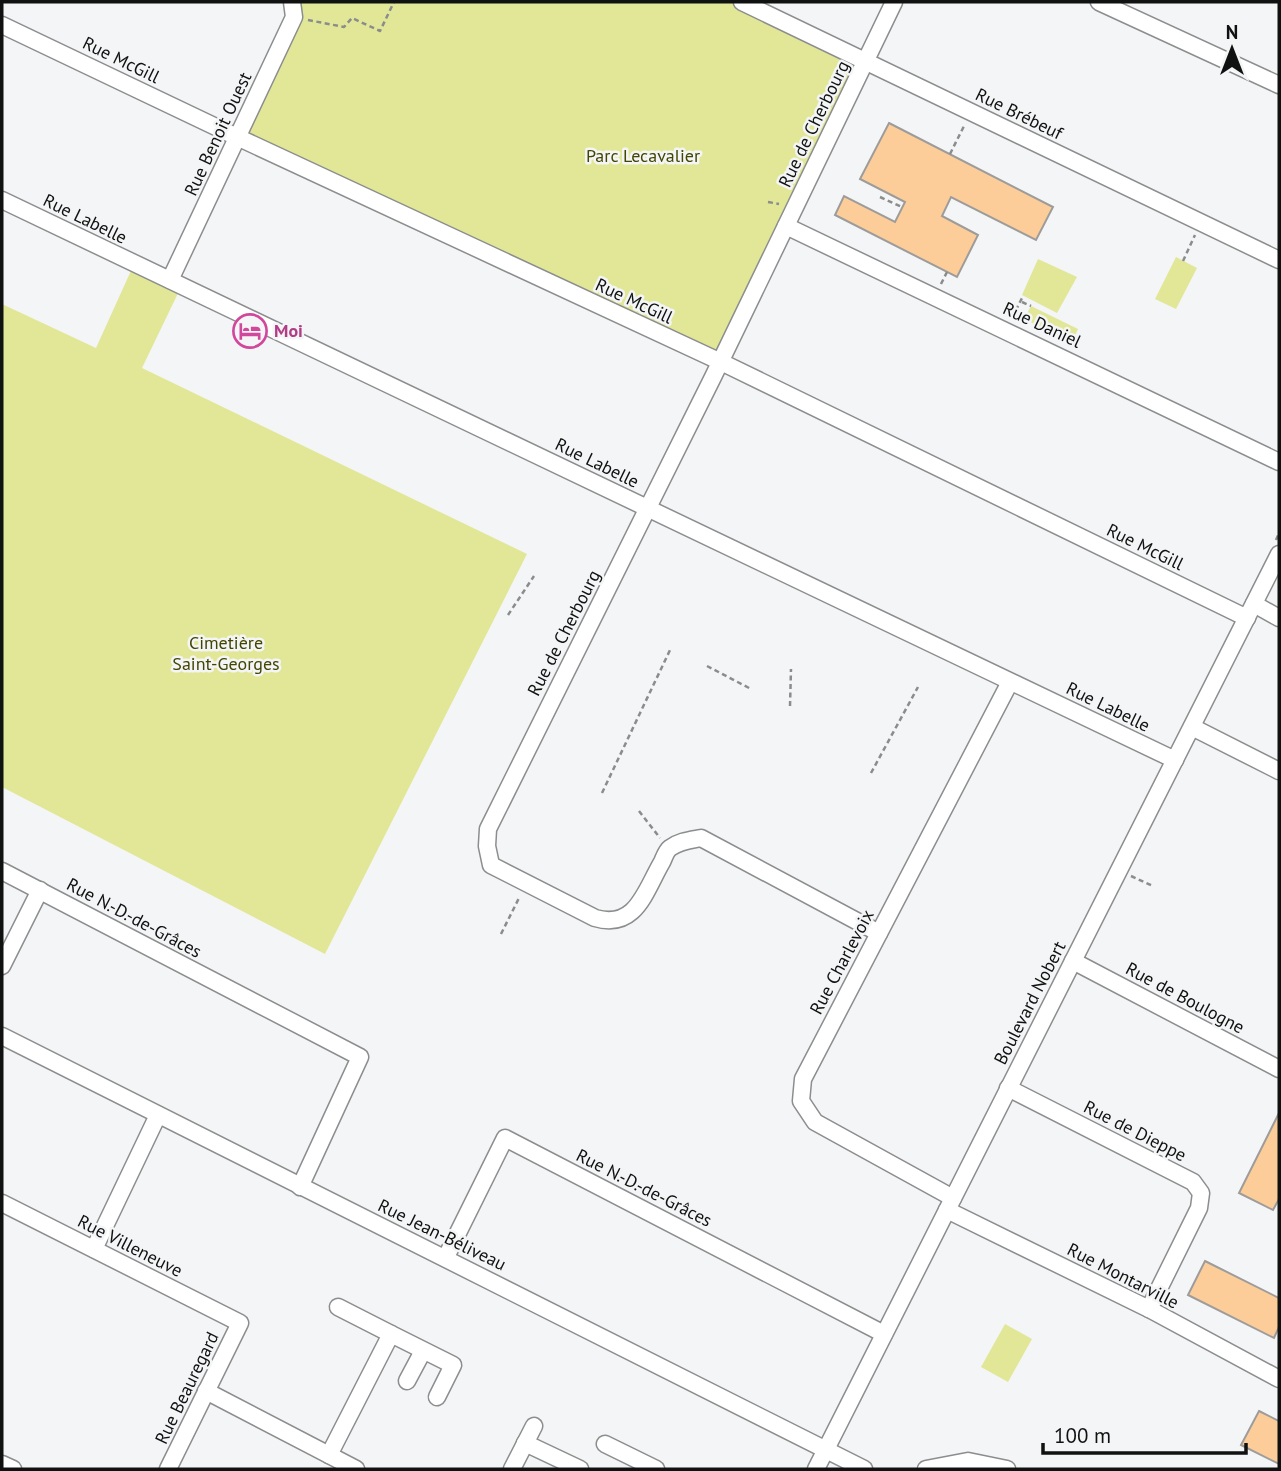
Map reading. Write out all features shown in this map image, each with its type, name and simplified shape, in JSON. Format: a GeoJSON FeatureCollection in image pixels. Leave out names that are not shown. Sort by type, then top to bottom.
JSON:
{"type":"FeatureCollection","features":[{"type":"Feature","properties":{"kind":"street","name":"Rue Brébeuf"},"geometry":{"type":"LineString","coordinates":[[742,2],[1279,260]]}},
{"type":"Feature","properties":{"kind":"street","name":"Rue de Cherbourg"},"geometry":{"type":"LineString","coordinates":[[669,849],[636,909],[619,920],[605,921],[491,865],[486,846],[488,829],[721,362],[894,2]]}},
{"type":"Feature","properties":{"kind":"street"},"geometry":{"type":"LineString","coordinates":[[1099,2],[1279,85]]}},
{"type":"Feature","properties":{"kind":"street","name":"Rue Benoit Ouest"},"geometry":{"type":"LineString","coordinates":[[170,280],[293,10]]}},
{"type":"Feature","properties":{"kind":"street","name":"Rue McGill"},"geometry":{"type":"LineString","coordinates":[[2,25],[1250,611],[1279,618]]}},
{"type":"Feature","properties":{"kind":"street","name":"Rue Labelle"},"geometry":{"type":"LineString","coordinates":[[2,200],[1175,760]]}},
{"type":"Feature","properties":{"kind":"street","name":"Rue Daniel"},"geometry":{"type":"LineString","coordinates":[[786,226],[1279,462]]}},
{"type":"Feature","properties":{"kind":"street","name":"Boulevard Nobert"},"geometry":{"type":"LineString","coordinates":[[816,1469],[1279,554]]}},
{"type":"Feature","properties":{"kind":"street","name":"Rue Charlevoix"},"geometry":{"type":"LineString","coordinates":[[950,1204],[816,1122],[801,1101],[803,1079],[1010,682]]}},
{"type":"Feature","properties":{"kind":"street"},"geometry":{"type":"LineString","coordinates":[[1192,727],[1279,771]]}},
{"type":"Feature","properties":{"kind":"street"},"geometry":{"type":"LineString","coordinates":[[669,849],[683,841],[701,838],[879,933]]}},
{"type":"Feature","properties":{"kind":"street","name":"Rue N.-D.-de-Grâces"},"geometry":{"type":"LineString","coordinates":[[2,870],[360,1057],[300,1187]]}},
{"type":"Feature","properties":{"kind":"street"},"geometry":{"type":"LineString","coordinates":[[2,966],[40,890]]}},
{"type":"Feature","properties":{"kind":"street","name":"Rue de Boulogne"},"geometry":{"type":"LineString","coordinates":[[1073,961],[1279,1069]]}},
{"type":"Feature","properties":{"kind":"street","name":"Rue Jean-Béliveau"},"geometry":{"type":"LineString","coordinates":[[2,1036],[864,1469]]}},
{"type":"Feature","properties":{"kind":"street","name":"Rue de Dieppe"},"geometry":{"type":"LineString","coordinates":[[1009,1088],[1193,1182],[1201,1193],[1199,1208],[1149,1309]]}},
{"type":"Feature","properties":{"kind":"street"},"geometry":{"type":"LineString","coordinates":[[94,1249],[158,1115]]}},
{"type":"Feature","properties":{"kind":"street","name":"Rue N.-D.-de-Grâces"},"geometry":{"type":"LineString","coordinates":[[446,1257],[505,1138],[884,1334]]}},
{"type":"Feature","properties":{"kind":"street","name":"Rue Villeneuve"},"geometry":{"type":"LineString","coordinates":[[2,1203],[240,1323]]}},
{"type":"Feature","properties":{"kind":"street","name":"Rue Montarville"},"geometry":{"type":"LineString","coordinates":[[950,1204],[1279,1379]]}},
{"type":"Feature","properties":{"kind":"street"},"geometry":{"type":"LineString","coordinates":[[338,1307],[453,1365],[437,1396]]}},
{"type":"Feature","properties":{"kind":"street","name":"Rue Beauregard"},"geometry":{"type":"LineString","coordinates":[[168,1469],[240,1323]]}},
{"type":"Feature","properties":{"kind":"street"},"geometry":{"type":"LineString","coordinates":[[330,1455],[391,1334]]}},
{"type":"Feature","properties":{"kind":"street"},"geometry":{"type":"LineString","coordinates":[[407,1381],[423,1351]]}},
{"type":"Feature","properties":{"kind":"street"},"geometry":{"type":"LineString","coordinates":[[206,1391],[356,1469]]}},
{"type":"Feature","properties":{"kind":"street"},"geometry":{"type":"LineString","coordinates":[[512,1469],[534,1426]]}},
{"type":"Feature","properties":{"kind":"street"},"geometry":{"type":"LineString","coordinates":[[525,1443],[580,1469]]}},
{"type":"Feature","properties":{"kind":"street"},"geometry":{"type":"LineString","coordinates":[[605,1444],[627,1463],[656,1469]]}},
{"type":"Feature","properties":{"kind":"street"},"geometry":{"type":"LineString","coordinates":[[926,1469],[968,1461],[1007,1469]]}},
{"type":"Feature","properties":{"kind":"street"},"geometry":{"type":"LineString","coordinates":[[2,1464],[13,1469]]}},
{"type":"Feature","properties":{"kind":"path"},"geometry":{"type":"LineString","coordinates":[[293,10],[344,27],[352,18],[380,31],[394,2]]}},
{"type":"Feature","properties":{"kind":"path"},"geometry":{"type":"LineString","coordinates":[[950,154],[971,112]]}},
{"type":"Feature","properties":{"kind":"path"},"geometry":{"type":"LineString","coordinates":[[880,197],[902,207]]}},
{"type":"Feature","properties":{"kind":"path"},"geometry":{"type":"LineString","coordinates":[[1183,261],[1201,223]]}},
{"type":"Feature","properties":{"kind":"path"},"geometry":{"type":"LineString","coordinates":[[1006,330],[1023,296]]}},
{"type":"Feature","properties":{"kind":"path"},"geometry":{"type":"LineString","coordinates":[[1020,301],[1031,306]]}},
{"type":"Feature","properties":{"kind":"path"},"geometry":{"type":"LineString","coordinates":[[508,615],[534,576]]}},
{"type":"Feature","properties":{"kind":"path"},"geometry":{"type":"LineString","coordinates":[[601,793],[671,648]]}},
{"type":"Feature","properties":{"kind":"path"},"geometry":{"type":"LineString","coordinates":[[707,666],[751,689]]}},
{"type":"Feature","properties":{"kind":"path"},"geometry":{"type":"LineString","coordinates":[[790,706],[791,669]]}},
{"type":"Feature","properties":{"kind":"path"},"geometry":{"type":"LineString","coordinates":[[871,773],[918,687]]}},
{"type":"Feature","properties":{"kind":"path"},"geometry":{"type":"LineString","coordinates":[[639,811],[669,849]]}},
{"type":"Feature","properties":{"kind":"path"},"geometry":{"type":"LineString","coordinates":[[1119,870],[1153,886]]}},
{"type":"Feature","properties":{"kind":"path"},"geometry":{"type":"LineString","coordinates":[[501,934],[526,883]]}},
{"type":"Feature","properties":{"kind":"green space","name":"Parc Lecavalier"},"geometry":{"type":"Polygon","coordinates":[[[292,2],[742,2],[866,61],[721,362],[237,137],[292,2]]]}},
{"type":"Feature","properties":{"kind":"green space"},"geometry":{"type":"Polygon","coordinates":[[[1176,257],[1197,268],[1176,309],[1155,299],[1176,257]]]}},
{"type":"Feature","properties":{"kind":"green space"},"geometry":{"type":"Polygon","coordinates":[[[1038,259],[1077,277],[1057,313],[1022,295],[1038,259]]]}},
{"type":"Feature","properties":{"kind":"green space","name":"Cimetière Saint-Georges"},"geometry":{"type":"Polygon","coordinates":[[[134,264],[182,285],[142,368],[527,554],[325,954],[2,787],[2,304],[96,348],[134,264]]]}},
{"type":"Feature","properties":{"kind":"green space"},"geometry":{"type":"Polygon","coordinates":[[[1031,306],[1078,329],[1072,342],[1024,319],[1031,306]]]}},
{"type":"Feature","properties":{"kind":"green space"},"geometry":{"type":"Polygon","coordinates":[[[1005,1324],[1032,1339],[1008,1382],[981,1367],[1005,1324]]]}},
{"type":"Feature","properties":{"kind":"building"},"geometry":{"type":"Polygon","coordinates":[[[889,123],[1053,207],[1036,240],[951,197],[942,216],[978,235],[957,277],[835,215],[844,196],[895,222],[905,202],[860,179],[889,123]]]}},
{"type":"Feature","properties":{"kind":"building"},"geometry":{"type":"Polygon","coordinates":[[[1279,1113],[1279,1199],[1273,1210],[1239,1193],[1279,1113]]]}},
{"type":"Feature","properties":{"kind":"building"},"geometry":{"type":"Polygon","coordinates":[[[1205,1261],[1279,1298],[1279,1327],[1274,1338],[1188,1295],[1205,1261]]]}},
{"type":"Feature","properties":{"kind":"building"},"geometry":{"type":"Polygon","coordinates":[[[1259,1411],[1279,1421],[1279,1464],[1241,1445],[1259,1411]]]}},
{"type":"Feature","properties":{"kind":"place","name":"Moi"},"geometry":{"type":"Point","coordinates":[250,331]}}]}
